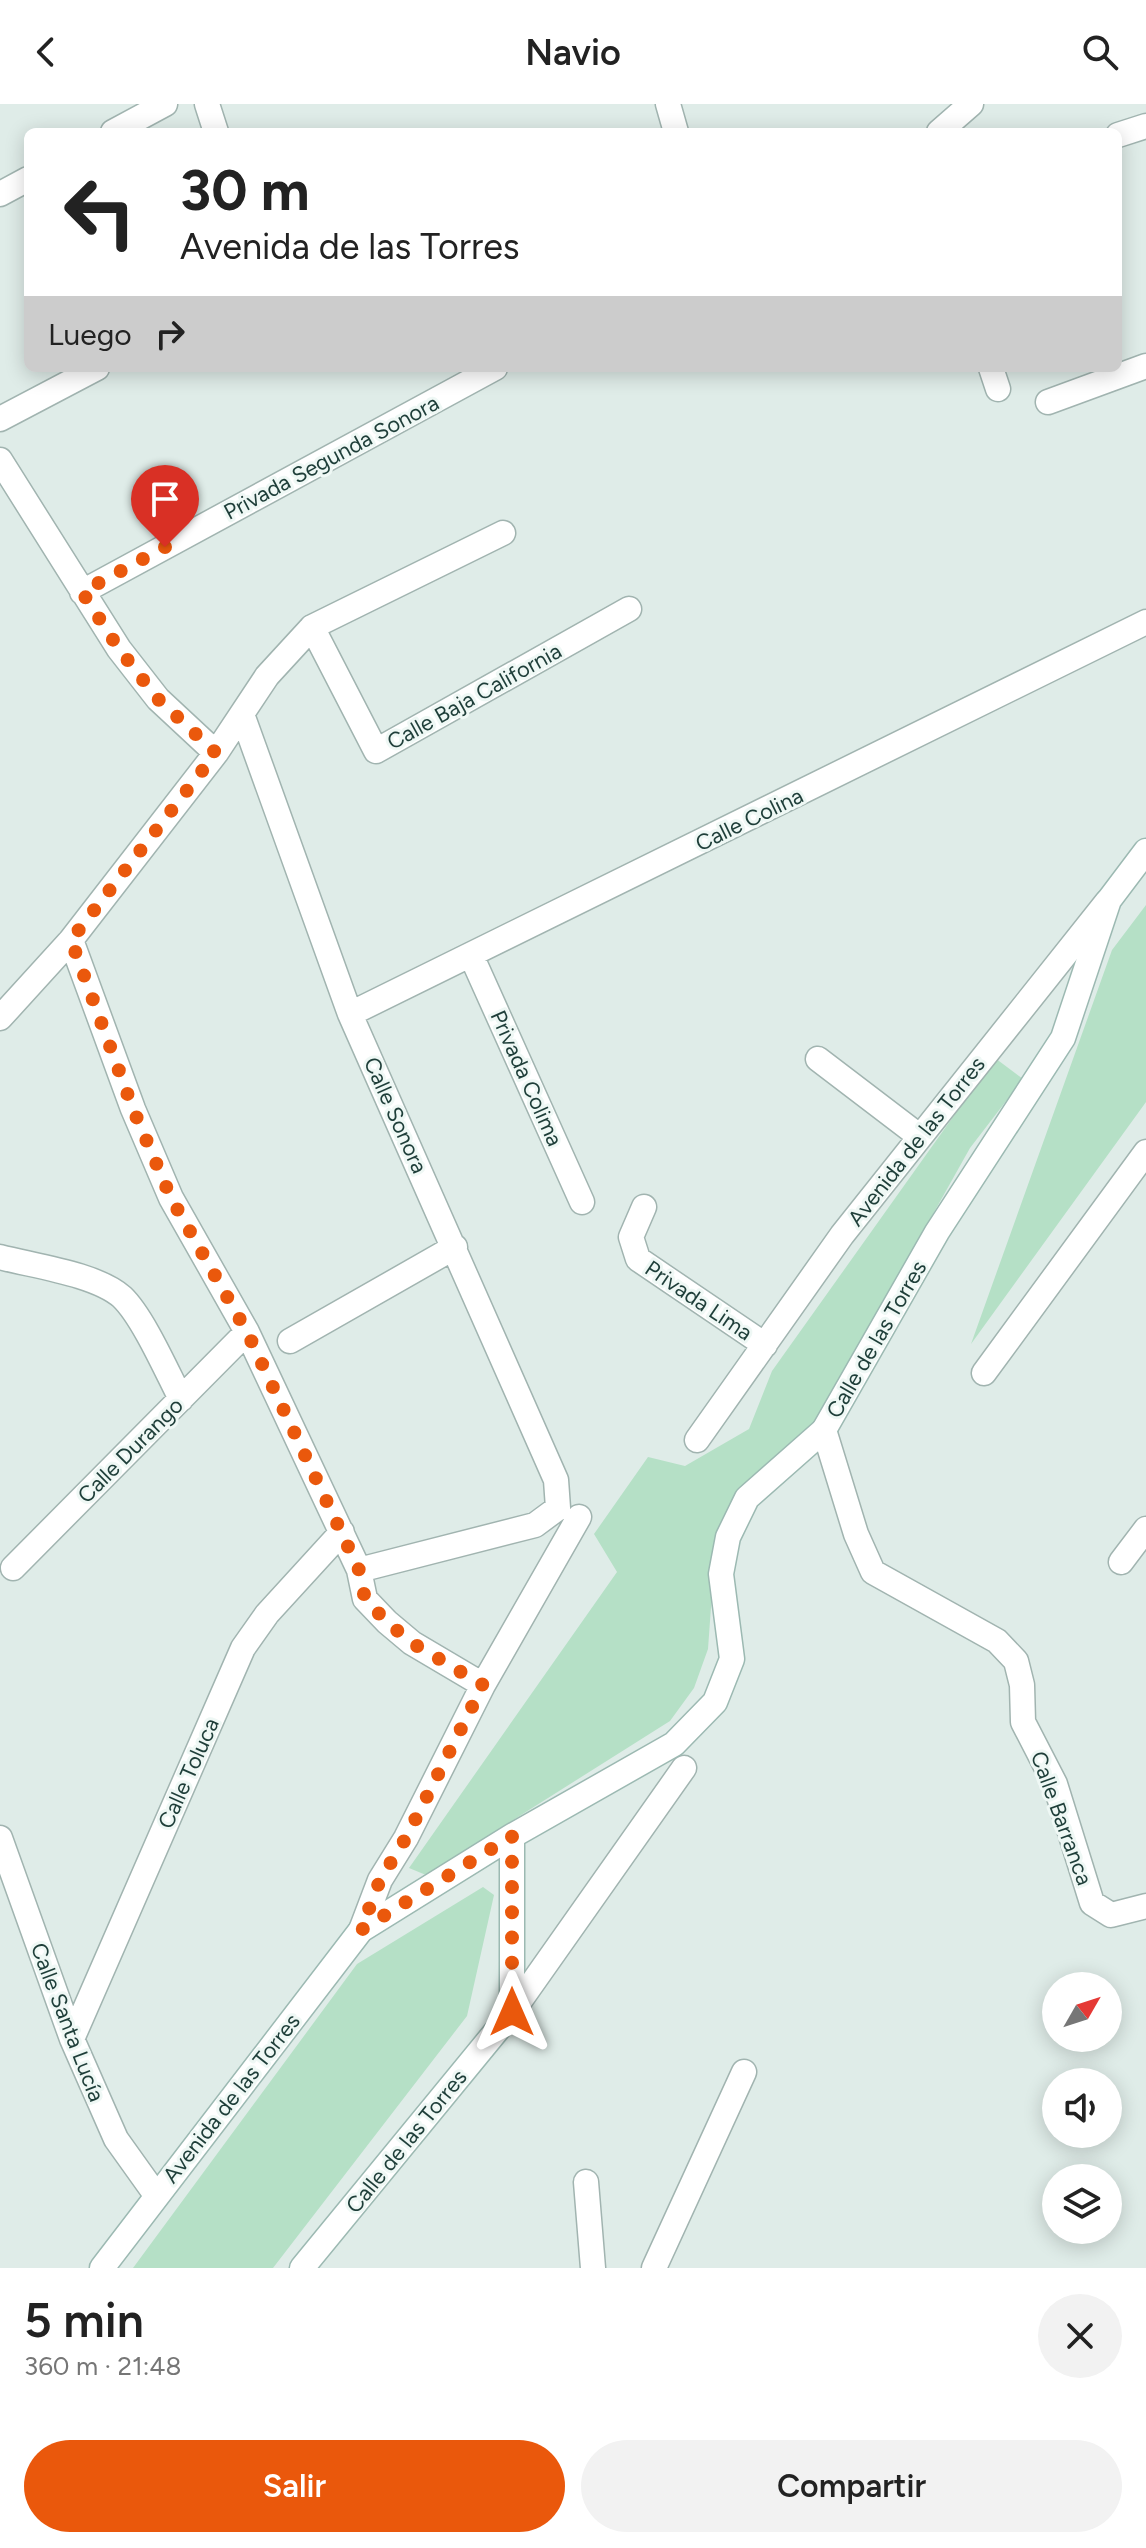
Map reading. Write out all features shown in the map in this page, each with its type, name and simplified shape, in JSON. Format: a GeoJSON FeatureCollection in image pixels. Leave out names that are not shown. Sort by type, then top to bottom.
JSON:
{"type":"FeatureCollection","features":[{"type":"Feature","properties":{"kind":"street"},"geometry":{"type":"LineString","coordinates":[[120,128],[165,104]]}},
{"type":"Feature","properties":{"kind":"street"},"geometry":{"type":"LineString","coordinates":[[207,104],[215,128]]}},
{"type":"Feature","properties":{"kind":"street"},"geometry":{"type":"LineString","coordinates":[[668,104],[675,128]]}},
{"type":"Feature","properties":{"kind":"street"},"geometry":{"type":"LineString","coordinates":[[944,128],[971,104]]}},
{"type":"Feature","properties":{"kind":"street"},"geometry":{"type":"LineString","coordinates":[[1122,134],[1146,126]]}},
{"type":"Feature","properties":{"kind":"street"},"geometry":{"type":"LineString","coordinates":[[0,194],[24,181]]}},
{"type":"Feature","properties":{"kind":"street"},"geometry":{"type":"LineString","coordinates":[[1048,402],[1146,366]]}},
{"type":"Feature","properties":{"kind":"street"},"geometry":{"type":"LineString","coordinates":[[0,419],[89,372]]}},
{"type":"Feature","properties":{"kind":"street","name":"Privada Segunda Sonora"},"geometry":{"type":"LineString","coordinates":[[82,592],[488,372]]}},
{"type":"Feature","properties":{"kind":"street"},"geometry":{"type":"LineString","coordinates":[[0,460],[119,649],[158,699],[216,753]]}},
{"type":"Feature","properties":{"kind":"street"},"geometry":{"type":"LineString","coordinates":[[0,1018],[71,940],[243,717],[267,676],[312,627],[503,533]]}},
{"type":"Feature","properties":{"kind":"street","name":"Calle Baja California"},"geometry":{"type":"LineString","coordinates":[[312,627],[376,751],[629,609]]}},
{"type":"Feature","properties":{"kind":"street","name":"Calle Colina"},"geometry":{"type":"LineString","coordinates":[[350,1014],[1146,622]]}},
{"type":"Feature","properties":{"kind":"street","name":"Calle Sonora"},"geometry":{"type":"LineString","coordinates":[[243,717],[350,1014],[455,1247],[568,1512]]}},
{"type":"Feature","properties":{"kind":"street","name":"Avenida de las Torres"},"geometry":{"type":"LineString","coordinates":[[697,1440],[842,1235],[1146,851]]}},
{"type":"Feature","properties":{"kind":"street","name":"Calle de las Torres"},"geometry":{"type":"LineString","coordinates":[[512,1836],[674,1744],[715,1702],[732,1659],[721,1574],[728,1537],[747,1498],[824,1430],[937,1232],[1063,1038],[1109,900]]}},
{"type":"Feature","properties":{"kind":"street"},"geometry":{"type":"LineString","coordinates":[[71,940],[133,1109],[171,1198],[247,1332],[359,1570],[365,1599],[412,1643],[483,1685]]}},
{"type":"Feature","properties":{"kind":"street","name":"Privada Colima"},"geometry":{"type":"LineString","coordinates":[[471,955],[582,1202]]}},
{"type":"Feature","properties":{"kind":"street"},"geometry":{"type":"LineString","coordinates":[[818,1059],[919,1136]]}},
{"type":"Feature","properties":{"kind":"street"},"geometry":{"type":"LineString","coordinates":[[984,1373],[1146,1152]]}},
{"type":"Feature","properties":{"kind":"street","name":"Privada Lima"},"geometry":{"type":"LineString","coordinates":[[644,1207],[631,1237],[638,1259],[765,1345]]}},
{"type":"Feature","properties":{"kind":"street"},"geometry":{"type":"LineString","coordinates":[[290,1341],[455,1247]]}},
{"type":"Feature","properties":{"kind":"street"},"geometry":{"type":"LineString","coordinates":[[0,1257],[90,1280],[122,1297],[146,1332],[181,1399]]}},
{"type":"Feature","properties":{"kind":"street","name":"Calle Durango"},"geometry":{"type":"LineString","coordinates":[[13,1568],[247,1332]]}},
{"type":"Feature","properties":{"kind":"street","name":"Calle Barranca"},"geometry":{"type":"LineString","coordinates":[[824,1430],[856,1534],[873,1572],[997,1641],[1016,1661],[1022,1685],[1023,1722],[1055,1784],[1092,1903],[1111,1915],[1146,1906]]}},
{"type":"Feature","properties":{"kind":"street"},"geometry":{"type":"LineString","coordinates":[[359,1570],[535,1525],[568,1512]]}},
{"type":"Feature","properties":{"kind":"street","name":"Avenida de las Torres"},"geometry":{"type":"LineString","coordinates":[[102,2268],[361,1930],[380,1880],[406,1838],[568,1512]]}},
{"type":"Feature","properties":{"kind":"street"},"geometry":{"type":"LineString","coordinates":[[1121,1562],[1146,1529]]}},
{"type":"Feature","properties":{"kind":"street","name":"Calle Toluca"},"geometry":{"type":"LineString","coordinates":[[72,2039],[243,1648],[267,1614],[342,1532]]}},
{"type":"Feature","properties":{"kind":"street","name":"Calle de las Torres"},"geometry":{"type":"LineString","coordinates":[[302,2268],[512,2012],[684,1768]]}},
{"type":"Feature","properties":{"kind":"street"},"geometry":{"type":"LineString","coordinates":[[512,1836],[512,2012]]}},
{"type":"Feature","properties":{"kind":"street","name":"Avenida de las Torres"},"geometry":{"type":"LineString","coordinates":[[361,1930],[512,1836]]}},
{"type":"Feature","properties":{"kind":"street","name":"Calle Santa Lucía"},"geometry":{"type":"LineString","coordinates":[[0,1838],[72,2039],[116,2139],[156,2195]]}},
{"type":"Feature","properties":{"kind":"street"},"geometry":{"type":"LineString","coordinates":[[654,2268],[744,2072]]}},
{"type":"Feature","properties":{"kind":"street"},"geometry":{"type":"LineString","coordinates":[[586,2182],[593,2268]]}},
{"type":"Feature","properties":{"kind":"green space"},"geometry":{"type":"Polygon","coordinates":[[[1146,905],[1146,1102],[971,1344],[1112,950],[1146,905]]]}},
{"type":"Feature","properties":{"kind":"green space"},"geometry":{"type":"Polygon","coordinates":[[[995,1058],[1023,1079],[970,1148],[812,1430],[716,1537],[708,1649],[694,1688],[670,1721],[426,1875],[409,1868],[617,1572],[594,1534],[648,1457],[685,1466],[749,1429],[772,1371],[995,1058]]]}},
{"type":"Feature","properties":{"kind":"green space"},"geometry":{"type":"Polygon","coordinates":[[[483,1887],[494,1895],[467,2016],[273,2268],[133,2268],[357,1964],[483,1887]]]}},
{"type":"Feature","properties":{"kind":"route"},"geometry":{"type":"LineString","coordinates":[[165,547],[82,592],[119,649],[158,699],[216,753],[71,940],[133,1109],[171,1198],[247,1332],[359,1570],[365,1599],[412,1643],[483,1685],[406,1838],[380,1880],[361,1930],[512,1836],[512,2012]]}}]}
